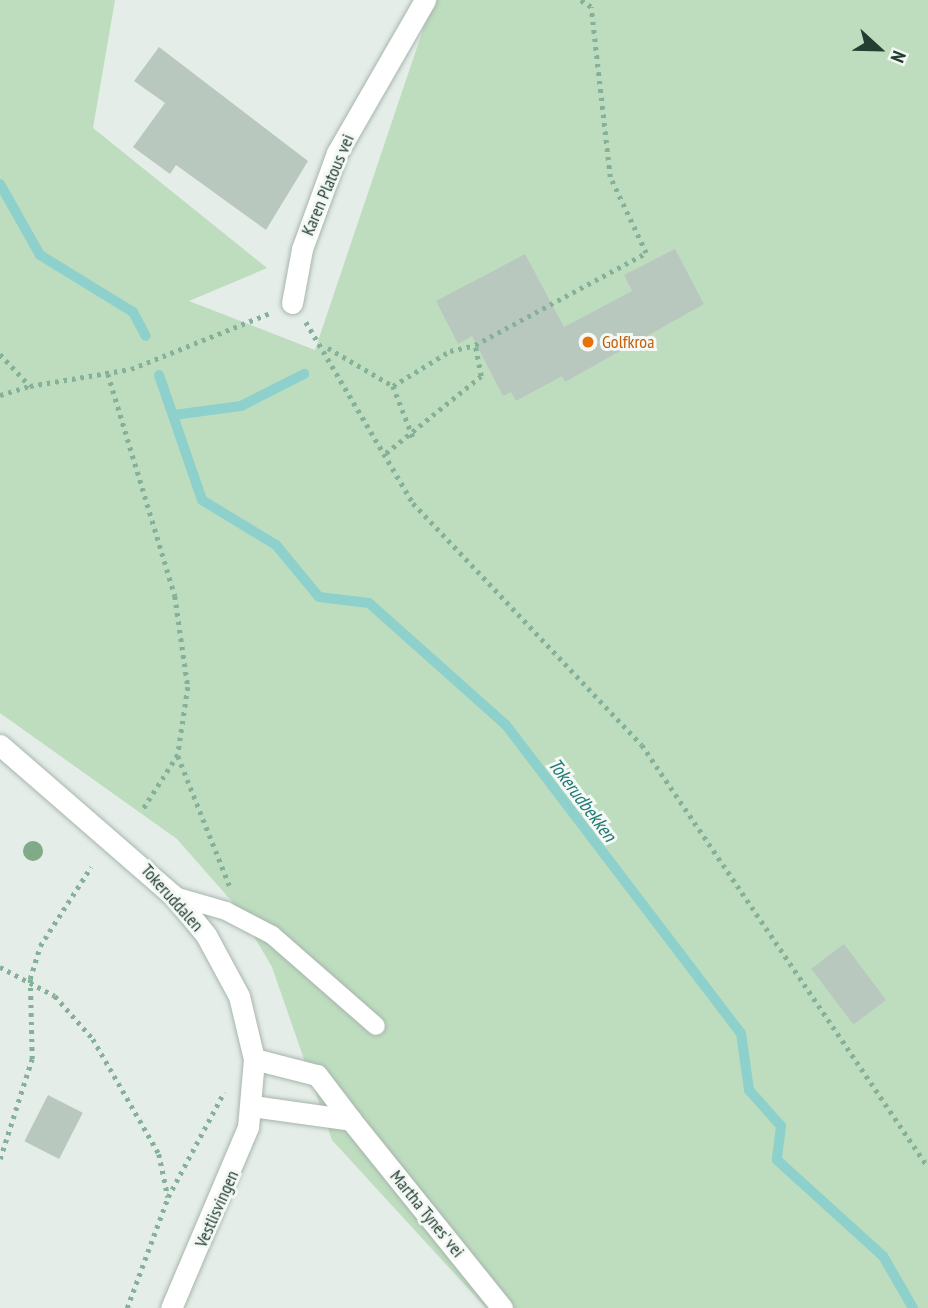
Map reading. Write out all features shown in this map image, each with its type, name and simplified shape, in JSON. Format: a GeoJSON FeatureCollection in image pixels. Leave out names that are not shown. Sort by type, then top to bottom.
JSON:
{"type":"FeatureCollection","features":[{"type":"Feature","properties":{"kind":"street","name":"Karen Platous vei"},"geometry":{"type":"LineString","coordinates":[[292,303],[302,248],[337,153],[425,0]]}},
{"type":"Feature","properties":{"kind":"street","name":"Tokeruddalen"},"geometry":{"type":"LineString","coordinates":[[0,744],[174,896],[226,966],[254,1059],[252,1106]]}},
{"type":"Feature","properties":{"kind":"street","name":"Martha Tynes' vei"},"geometry":{"type":"LineString","coordinates":[[254,1059],[317,1075],[502,1308]]}},
{"type":"Feature","properties":{"kind":"street"},"geometry":{"type":"LineString","coordinates":[[252,1106],[351,1120]]}},
{"type":"Feature","properties":{"kind":"street","name":"Vestlisvingen"},"geometry":{"type":"LineString","coordinates":[[171,1308],[233,1174],[252,1106]]}},
{"type":"Feature","properties":{"kind":"lane"},"geometry":{"type":"LineString","coordinates":[[174,896],[253,923],[376,1026]]}},
{"type":"Feature","properties":{"kind":"path"},"geometry":{"type":"LineString","coordinates":[[393,386],[450,351],[475,345],[646,253],[610,177],[591,7],[580,0]]}},
{"type":"Feature","properties":{"kind":"path"},"geometry":{"type":"LineString","coordinates":[[0,395],[30,386],[131,369],[181,352],[292,303],[327,348],[413,503],[642,745],[928,1167]]}},
{"type":"Feature","properties":{"kind":"path"},"geometry":{"type":"LineString","coordinates":[[386,453],[413,437],[481,376],[475,345]]}},
{"type":"Feature","properties":{"kind":"path"},"geometry":{"type":"LineString","coordinates":[[327,348],[393,386],[413,437]]}},
{"type":"Feature","properties":{"kind":"path"},"geometry":{"type":"LineString","coordinates":[[0,354],[30,386]]}},
{"type":"Feature","properties":{"kind":"path"},"geometry":{"type":"LineString","coordinates":[[108,374],[185,646],[188,687],[177,755],[142,811]]}},
{"type":"Feature","properties":{"kind":"path"},"geometry":{"type":"LineString","coordinates":[[177,755],[216,866],[253,923]]}},
{"type":"Feature","properties":{"kind":"path"},"geometry":{"type":"LineString","coordinates":[[0,1159],[32,1059],[30,979],[52,921],[90,867]]}},
{"type":"Feature","properties":{"kind":"path"},"geometry":{"type":"LineString","coordinates":[[0,967],[30,979],[75,1016],[116,1075],[159,1154],[168,1197]]}},
{"type":"Feature","properties":{"kind":"path"},"geometry":{"type":"LineString","coordinates":[[127,1308],[168,1197],[229,1082]]}},
{"type":"Feature","properties":{"kind":"green space"},"geometry":{"type":"Polygon","coordinates":[[[0,0],[115,0],[93,128],[267,268],[189,301],[315,350],[433,0],[928,0],[928,1308],[486,1308],[332,1140],[272,967],[236,906],[177,839],[0,713],[0,0]]]}},
{"type":"Feature","properties":{"kind":"building"},"geometry":{"type":"Polygon","coordinates":[[[159,47],[308,161],[266,230],[176,165],[170,174],[133,147],[165,103],[134,81],[159,47]]]}},
{"type":"Feature","properties":{"kind":"building"},"geometry":{"type":"Polygon","coordinates":[[[675,249],[704,304],[565,382],[562,376],[516,401],[511,392],[503,396],[472,336],[458,344],[436,301],[525,254],[564,327],[632,291],[624,275],[675,249]]]}},
{"type":"Feature","properties":{"kind":"building"},"geometry":{"type":"Polygon","coordinates":[[[844,944],[886,1000],[853,1025],[811,969],[844,944]]]}},
{"type":"Feature","properties":{"kind":"building"},"geometry":{"type":"Polygon","coordinates":[[[48,1095],[83,1113],[59,1159],[24,1141],[48,1095]]]}},
{"type":"Feature","properties":{"kind":"waterway","name":"Tokerudbekken"},"geometry":{"type":"LineString","coordinates":[[0,184],[40,255],[133,312],[146,336]]}},
{"type":"Feature","properties":{"kind":"waterway"},"geometry":{"type":"LineString","coordinates":[[174,415],[241,406],[304,374]]}},
{"type":"Feature","properties":{"kind":"waterway","name":"Tokerudbekken"},"geometry":{"type":"LineString","coordinates":[[159,375],[202,500],[276,545],[319,597],[369,603],[506,725],[741,1033],[749,1090],[781,1126],[777,1160],[883,1256],[913,1308]]}},
{"type":"Feature","properties":{"kind":"place","name":"Golfkroa"},"geometry":{"type":"Point","coordinates":[588,342]}}]}
